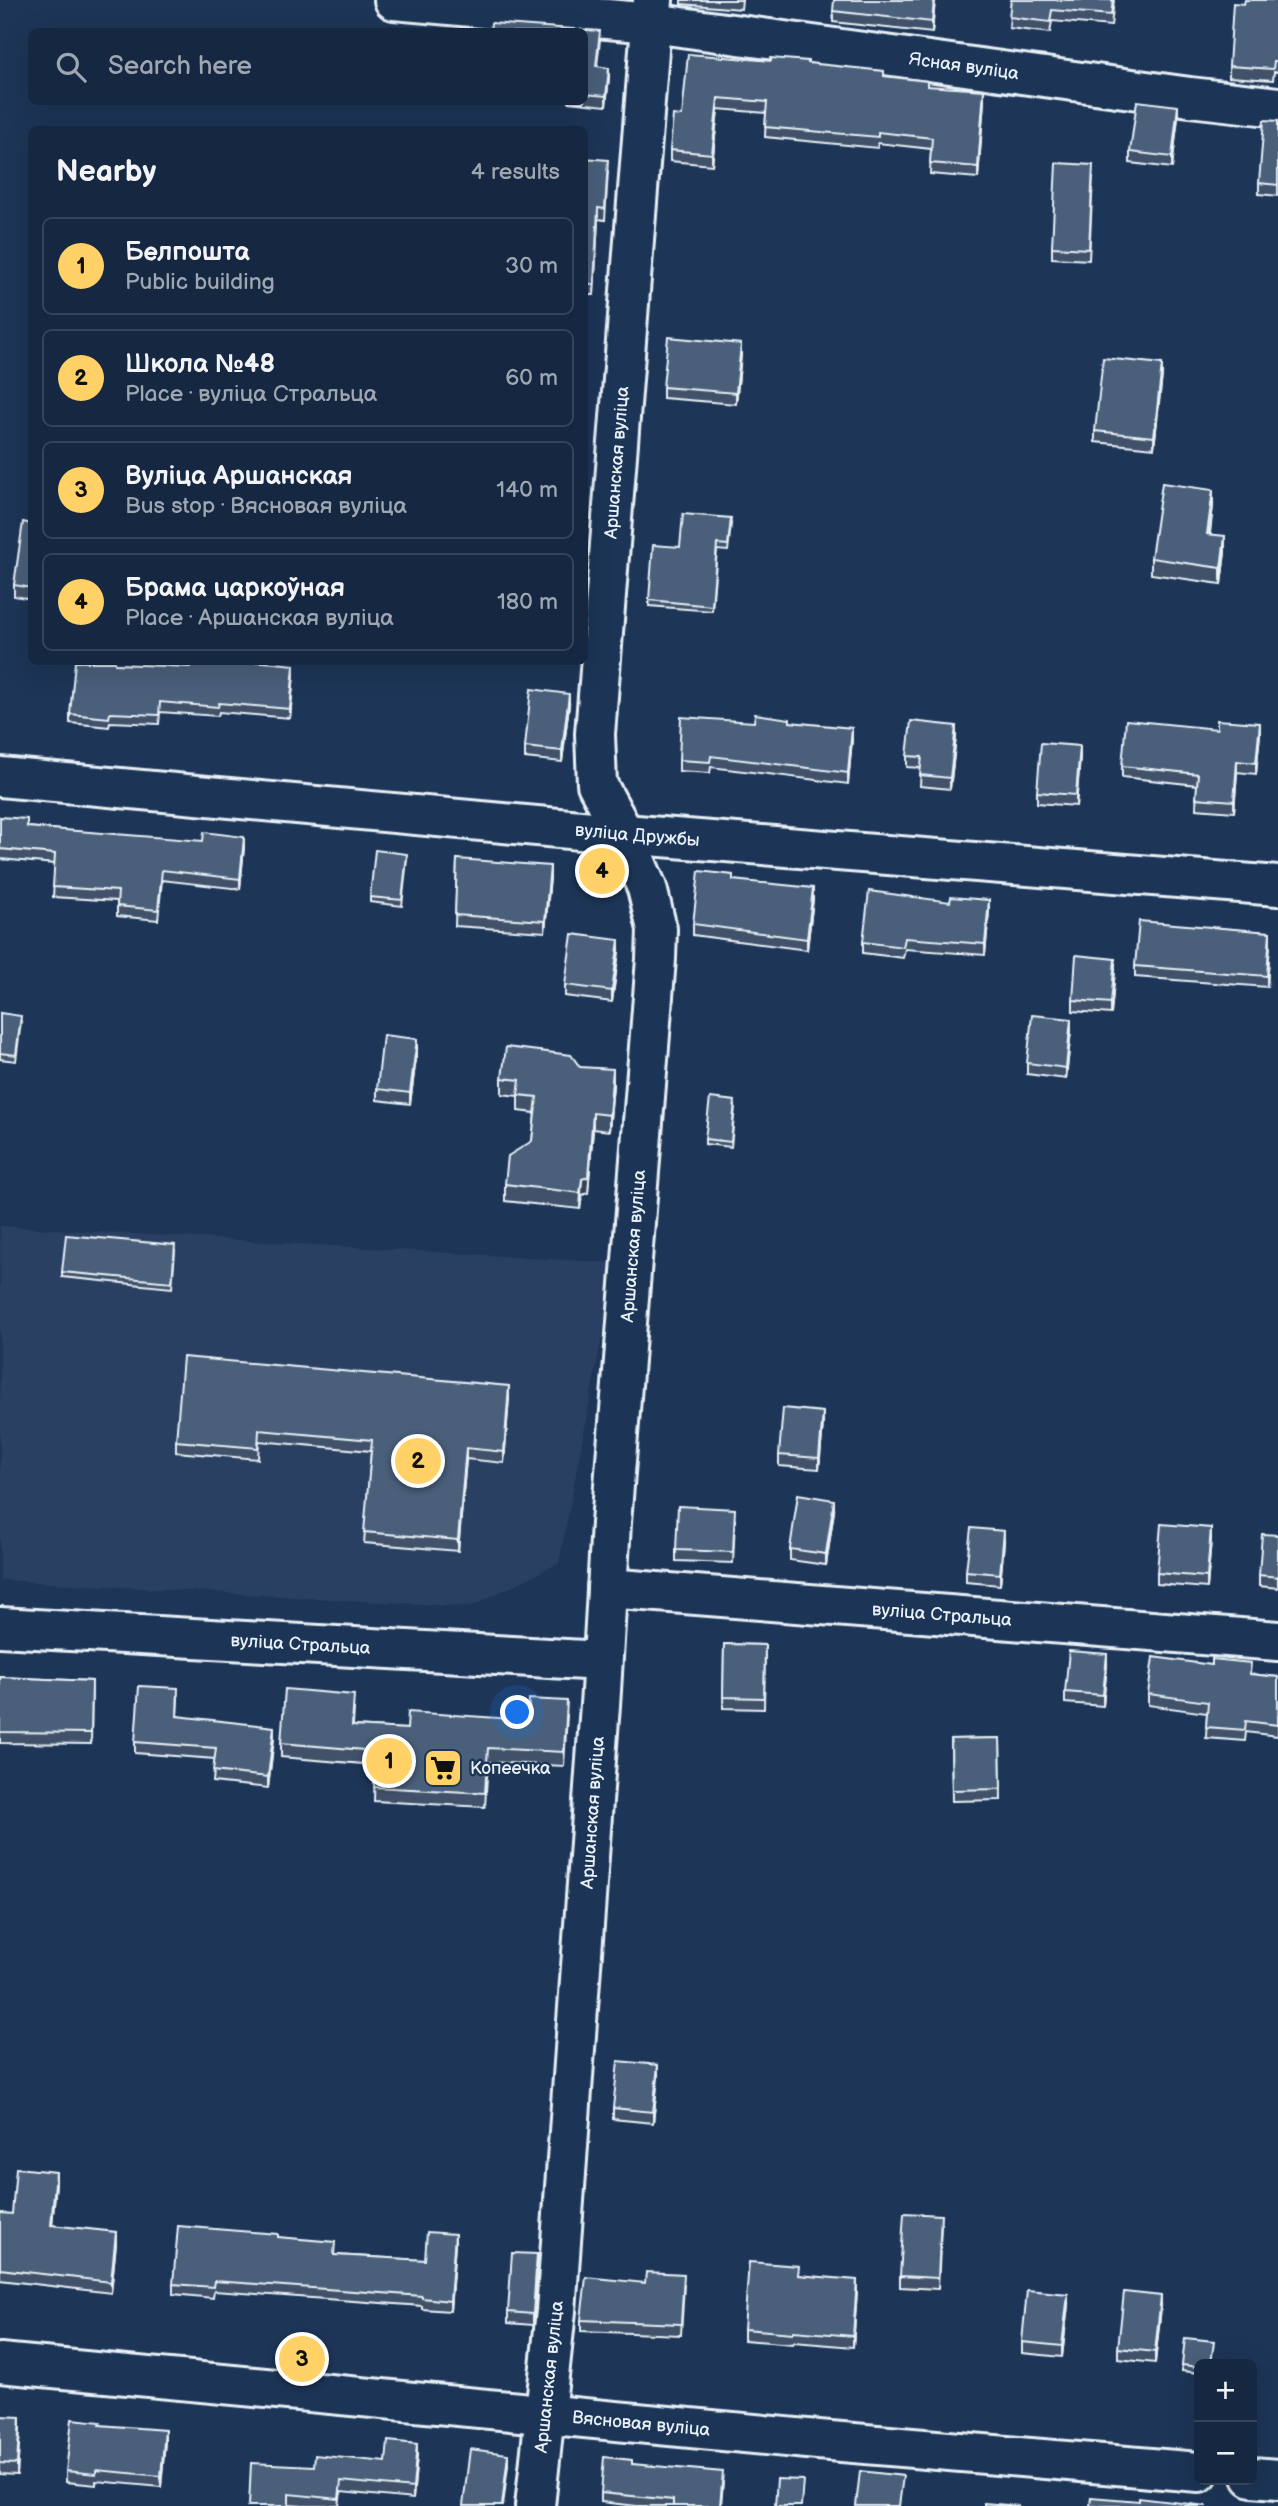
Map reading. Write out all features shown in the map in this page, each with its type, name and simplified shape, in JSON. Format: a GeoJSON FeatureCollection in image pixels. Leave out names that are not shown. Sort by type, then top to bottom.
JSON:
{"type":"FeatureCollection","features":[{"type":"Feature","properties":{"kind":"street","name":"Ясная вуліца"},"geometry":{"type":"LineString","coordinates":[[394,0],[652,12],[1190,97],[1278,107]]}},
{"type":"Feature","properties":{"kind":"street","name":"Аршанская вуліца"},"geometry":{"type":"LineString","coordinates":[[535,2506],[556,2311],[657,929],[647,888],[624,834],[597,785],[595,734],[652,12]]}},
{"type":"Feature","properties":{"kind":"street","name":"вуліца Дружбы"},"geometry":{"type":"LineString","coordinates":[[0,776],[624,834],[1278,886]]}},
{"type":"Feature","properties":{"kind":"street","name":"вуліца Стральца"},"geometry":{"type":"LineString","coordinates":[[607,1588],[1278,1641]]}},
{"type":"Feature","properties":{"kind":"street","name":"вуліца Стральца"},"geometry":{"type":"LineString","coordinates":[[0,1627],[603,1661]]}},
{"type":"Feature","properties":{"kind":"street","name":"Вясновая вуліца"},"geometry":{"type":"LineString","coordinates":[[0,2363],[1194,2472]]}},
{"type":"Feature","properties":{"kind":"street"},"geometry":{"type":"LineString","coordinates":[[1257,2477],[1278,2479]]}},
{"type":"Feature","properties":{"kind":"shaded area"},"geometry":{"type":"Polygon","coordinates":[[[0,1226],[616,1263],[559,1563],[470,1607],[0,1580],[0,1226]]]}},
{"type":"Feature","properties":{"kind":"building"},"geometry":{"type":"Polygon","coordinates":[[[834,0],[934,0],[932,22],[833,11],[834,0]]]}},
{"type":"Feature","properties":{"kind":"building"},"geometry":{"type":"Polygon","coordinates":[[[1011,0],[1113,0],[1111,15],[1052,10],[1050,22],[1009,17],[1011,0]]]}},
{"type":"Feature","properties":{"kind":"building"},"geometry":{"type":"Polygon","coordinates":[[[1245,0],[1278,0],[1278,61],[1274,61],[1273,69],[1229,66],[1233,3],[1244,4],[1245,0]]]}},
{"type":"Feature","properties":{"kind":"building"},"geometry":{"type":"Polygon","coordinates":[[[491,23],[559,28],[490,28],[491,23]]]}},
{"type":"Feature","properties":{"kind":"building"},"geometry":{"type":"Polygon","coordinates":[[[588,30],[600,31],[596,66],[609,68],[606,96],[588,94],[588,30]]]}},
{"type":"Feature","properties":{"kind":"building"},"geometry":{"type":"Polygon","coordinates":[[[688,54],[771,61],[771,58],[808,61],[884,71],[884,76],[927,81],[927,86],[984,90],[978,167],[930,163],[932,138],[878,132],[878,137],[765,127],[767,102],[718,98],[712,154],[670,150],[673,115],[682,116],[688,54]]]}},
{"type":"Feature","properties":{"kind":"building"},"geometry":{"type":"Polygon","coordinates":[[[1137,101],[1178,106],[1172,157],[1130,152],[1137,101]]]}},
{"type":"Feature","properties":{"kind":"building"},"geometry":{"type":"Polygon","coordinates":[[[1264,120],[1278,121],[1278,185],[1259,183],[1264,120]]]}},
{"type":"Feature","properties":{"kind":"building"},"geometry":{"type":"Polygon","coordinates":[[[588,158],[608,160],[605,209],[598,208],[594,284],[588,284],[588,158]]]}},
{"type":"Feature","properties":{"kind":"building"},"geometry":{"type":"Polygon","coordinates":[[[1056,163],[1093,165],[1089,249],[1052,247],[1056,163]]]}},
{"type":"Feature","properties":{"kind":"building"},"geometry":{"type":"Polygon","coordinates":[[[668,337],[741,344],[736,393],[663,387],[668,337]]]}},
{"type":"Feature","properties":{"kind":"building"},"geometry":{"type":"Polygon","coordinates":[[[1103,358],[1162,364],[1154,437],[1095,431],[1103,358]]]}},
{"type":"Feature","properties":{"kind":"building"},"geometry":{"type":"Polygon","coordinates":[[[1162,483],[1213,490],[1207,534],[1225,536],[1221,568],[1151,558],[1162,483]]]}},
{"type":"Feature","properties":{"kind":"building"},"geometry":{"type":"Polygon","coordinates":[[[683,514],[731,518],[728,545],[717,544],[712,606],[649,600],[653,545],[680,547],[683,514]]]}},
{"type":"Feature","properties":{"kind":"building"},"geometry":{"type":"Polygon","coordinates":[[[23,522],[28,523],[28,587],[14,585],[23,522]]]}},
{"type":"Feature","properties":{"kind":"building"},"geometry":{"type":"Polygon","coordinates":[[[75,665],[294,665],[290,709],[219,703],[218,707],[160,702],[159,715],[110,713],[109,718],[70,714],[75,665]]]}},
{"type":"Feature","properties":{"kind":"building"},"geometry":{"type":"Polygon","coordinates":[[[531,689],[569,694],[562,751],[525,747],[531,689]]]}},
{"type":"Feature","properties":{"kind":"building"},"geometry":{"type":"Polygon","coordinates":[[[755,714],[790,719],[790,722],[852,728],[848,773],[711,756],[710,762],[679,760],[681,717],[754,722],[755,714]]]}},
{"type":"Feature","properties":{"kind":"building"},"geometry":{"type":"Polygon","coordinates":[[[1126,720],[1217,729],[1217,720],[1260,723],[1256,763],[1237,761],[1234,801],[1196,798],[1198,774],[1122,766],[1126,720]]]}},
{"type":"Feature","properties":{"kind":"building"},"geometry":{"type":"Polygon","coordinates":[[[911,721],[956,726],[950,778],[920,775],[922,757],[907,756],[911,721]]]}},
{"type":"Feature","properties":{"kind":"building"},"geometry":{"type":"Polygon","coordinates":[[[1041,743],[1080,746],[1076,795],[1037,792],[1041,743]]]}},
{"type":"Feature","properties":{"kind":"building"},"geometry":{"type":"Polygon","coordinates":[[[0,817],[27,819],[27,827],[203,841],[204,832],[244,837],[240,879],[162,870],[158,910],[117,906],[118,891],[53,887],[55,854],[0,849],[0,817]]]}},
{"type":"Feature","properties":{"kind":"building"},"geometry":{"type":"Polygon","coordinates":[[[375,850],[407,854],[402,900],[370,897],[375,850]]]}},
{"type":"Feature","properties":{"kind":"building"},"geometry":{"type":"Polygon","coordinates":[[[457,859],[550,866],[545,921],[455,915],[457,859]]]}},
{"type":"Feature","properties":{"kind":"building"},"geometry":{"type":"Polygon","coordinates":[[[699,871],[733,875],[733,880],[813,888],[807,939],[693,924],[699,871]]]}},
{"type":"Feature","properties":{"kind":"building"},"geometry":{"type":"Polygon","coordinates":[[[869,891],[950,902],[951,897],[989,900],[985,944],[905,938],[903,947],[863,942],[869,891]]]}},
{"type":"Feature","properties":{"kind":"building"},"geometry":{"type":"Polygon","coordinates":[[[1139,921],[1270,932],[1267,976],[1135,966],[1139,921]]]}},
{"type":"Feature","properties":{"kind":"building"},"geometry":{"type":"Polygon","coordinates":[[[572,934],[619,940],[612,991],[565,985],[572,934]]]}},
{"type":"Feature","properties":{"kind":"building"},"geometry":{"type":"Polygon","coordinates":[[[1076,955],[1115,959],[1111,1003],[1073,1000],[1076,955]]]}},
{"type":"Feature","properties":{"kind":"building"},"geometry":{"type":"Polygon","coordinates":[[[0,1013],[21,1016],[16,1055],[0,1053],[0,1013]]]}},
{"type":"Feature","properties":{"kind":"building"},"geometry":{"type":"Polygon","coordinates":[[[1032,1015],[1071,1019],[1066,1068],[1027,1063],[1032,1015]]]}},
{"type":"Feature","properties":{"kind":"building"},"geometry":{"type":"Polygon","coordinates":[[[383,1035],[417,1039],[410,1093],[377,1089],[383,1035]]]}},
{"type":"Feature","properties":{"kind":"building"},"geometry":{"type":"Polygon","coordinates":[[[506,1047],[571,1055],[580,1067],[613,1069],[609,1115],[593,1113],[588,1177],[582,1179],[580,1193],[505,1184],[508,1156],[532,1141],[537,1097],[518,1095],[520,1080],[502,1078],[506,1047]]]}},
{"type":"Feature","properties":{"kind":"building"},"geometry":{"type":"Polygon","coordinates":[[[710,1098],[735,1101],[731,1142],[705,1139],[710,1098]]]}},
{"type":"Feature","properties":{"kind":"building"},"geometry":{"type":"Polygon","coordinates":[[[66,1235],[175,1245],[172,1282],[62,1272],[66,1235]]]}},
{"type":"Feature","properties":{"kind":"building"},"geometry":{"type":"Polygon","coordinates":[[[183,1357],[509,1386],[504,1452],[466,1448],[458,1540],[364,1532],[372,1440],[259,1430],[258,1448],[176,1441],[183,1357]]]}},
{"type":"Feature","properties":{"kind":"building"},"geometry":{"type":"Polygon","coordinates":[[[783,1408],[823,1412],[819,1458],[779,1455],[783,1408]]]}},
{"type":"Feature","properties":{"kind":"building"},"geometry":{"type":"Polygon","coordinates":[[[798,1494],[834,1500],[826,1554],[790,1549],[798,1494]]]}},
{"type":"Feature","properties":{"kind":"building"},"geometry":{"type":"Polygon","coordinates":[[[678,1506],[735,1509],[733,1552],[676,1550],[678,1506]]]}},
{"type":"Feature","properties":{"kind":"building"},"geometry":{"type":"Polygon","coordinates":[[[1161,1524],[1211,1528],[1207,1577],[1157,1573],[1161,1524]]]}},
{"type":"Feature","properties":{"kind":"building"},"geometry":{"type":"Polygon","coordinates":[[[971,1528],[1004,1531],[1000,1574],[966,1571],[971,1528]]]}},
{"type":"Feature","properties":{"kind":"building"},"geometry":{"type":"Polygon","coordinates":[[[1262,1534],[1278,1535],[1278,1577],[1259,1575],[1262,1534]]]}},
{"type":"Feature","properties":{"kind":"building"},"geometry":{"type":"Polygon","coordinates":[[[724,1644],[765,1645],[764,1698],[723,1697],[724,1644]]]}},
{"type":"Feature","properties":{"kind":"building"},"geometry":{"type":"Polygon","coordinates":[[[1069,1651],[1107,1654],[1103,1695],[1065,1692],[1069,1651]]]}},
{"type":"Feature","properties":{"kind":"building"},"geometry":{"type":"Polygon","coordinates":[[[1153,1657],[1212,1665],[1212,1659],[1251,1663],[1250,1674],[1278,1677],[1278,1725],[1246,1721],[1245,1730],[1206,1727],[1208,1702],[1148,1694],[1153,1657]]]}},
{"type":"Feature","properties":{"kind":"building"},"geometry":{"type":"Polygon","coordinates":[[[0,1677],[92,1681],[91,1733],[0,1732],[0,1677]]]}},
{"type":"Feature","properties":{"kind":"building"},"geometry":{"type":"Polygon","coordinates":[[[139,1686],[178,1688],[177,1716],[274,1727],[268,1777],[213,1771],[216,1748],[135,1742],[139,1686]]]}},
{"type":"Feature","properties":{"kind":"building"},"geometry":{"type":"Polygon","coordinates":[[[285,1689],[354,1695],[352,1726],[407,1729],[408,1712],[528,1720],[529,1699],[567,1701],[564,1752],[488,1748],[485,1793],[374,1787],[376,1751],[281,1743],[285,1689]]]}},
{"type":"Feature","properties":{"kind":"building"},"geometry":{"type":"Polygon","coordinates":[[[1000,1738],[1001,1789],[952,1790],[951,1739],[1000,1738]]]}},
{"type":"Feature","properties":{"kind":"building"},"geometry":{"type":"Polygon","coordinates":[[[618,2061],[658,2065],[653,2112],[613,2108],[618,2061]]]}},
{"type":"Feature","properties":{"kind":"building"},"geometry":{"type":"Polygon","coordinates":[[[16,2168],[56,2172],[51,2225],[116,2232],[111,2282],[0,2269],[0,2213],[12,2214],[16,2168]]]}},
{"type":"Feature","properties":{"kind":"building"},"geometry":{"type":"Polygon","coordinates":[[[904,2213],[941,2215],[938,2278],[900,2276],[904,2213]]]}},
{"type":"Feature","properties":{"kind":"building"},"geometry":{"type":"Polygon","coordinates":[[[178,2226],[278,2234],[278,2237],[335,2242],[334,2255],[425,2260],[427,2232],[455,2234],[450,2301],[422,2296],[214,2281],[213,2287],[173,2284],[178,2226]]]}},
{"type":"Feature","properties":{"kind":"building"},"geometry":{"type":"Polygon","coordinates":[[[512,2253],[537,2254],[533,2314],[508,2312],[512,2253]]]}},
{"type":"Feature","properties":{"kind":"building"},"geometry":{"type":"Polygon","coordinates":[[[749,2262],[799,2266],[798,2275],[857,2280],[853,2336],[744,2329],[749,2262]]]}},
{"type":"Feature","properties":{"kind":"building"},"geometry":{"type":"Polygon","coordinates":[[[646,2272],[684,2274],[681,2324],[581,2320],[586,2277],[645,2283],[646,2272]]]}},
{"type":"Feature","properties":{"kind":"building"},"geometry":{"type":"Polygon","coordinates":[[[1027,2290],[1068,2294],[1062,2346],[1022,2342],[1027,2290]]]}},
{"type":"Feature","properties":{"kind":"building"},"geometry":{"type":"Polygon","coordinates":[[[1124,2292],[1161,2296],[1155,2352],[1118,2348],[1124,2292]]]}},
{"type":"Feature","properties":{"kind":"building"},"geometry":{"type":"Polygon","coordinates":[[[1185,2338],[1214,2341],[1212,2359],[1194,2359],[1194,2366],[1182,2365],[1185,2338]]]}},
{"type":"Feature","properties":{"kind":"building"},"geometry":{"type":"Polygon","coordinates":[[[0,2416],[20,2417],[17,2464],[0,2463],[0,2416]]]}},
{"type":"Feature","properties":{"kind":"building"},"geometry":{"type":"Polygon","coordinates":[[[72,2419],[101,2422],[100,2425],[165,2430],[161,2476],[96,2470],[96,2474],[66,2471],[72,2419]]]}},
{"type":"Feature","properties":{"kind":"building"},"geometry":{"type":"Polygon","coordinates":[[[388,2441],[417,2444],[413,2488],[341,2481],[339,2499],[289,2494],[289,2506],[249,2506],[251,2463],[314,2466],[315,2455],[386,2462],[388,2441]]]}},
{"type":"Feature","properties":{"kind":"building"},"geometry":{"type":"Polygon","coordinates":[[[470,2449],[508,2454],[502,2506],[463,2506],[470,2449]]]}},
{"type":"Feature","properties":{"kind":"building"},"geometry":{"type":"Polygon","coordinates":[[[604,2457],[632,2460],[632,2464],[723,2472],[720,2506],[673,2506],[673,2500],[601,2493],[604,2457]]]}},
{"type":"Feature","properties":{"kind":"building"},"geometry":{"type":"Polygon","coordinates":[[[860,2471],[903,2476],[899,2506],[856,2506],[860,2471]]]}},
{"type":"Feature","properties":{"kind":"building"},"geometry":{"type":"Polygon","coordinates":[[[777,2479],[803,2480],[801,2506],[775,2506],[777,2479]]]}},
{"type":"Feature","properties":{"kind":"building"},"geometry":{"type":"Polygon","coordinates":[[[1091,2497],[1139,2501],[1139,2498],[1207,2506],[1090,2506],[1091,2497]]]}},
{"type":"Feature","properties":{"kind":"building"},"geometry":{"type":"Polygon","coordinates":[[[984,2503],[1019,2506],[984,2506],[984,2503]]]}},
{"type":"Feature","properties":{"kind":"place","name":"Брама царкоўная"},"geometry":{"type":"Point","coordinates":[602,871]}},
{"type":"Feature","properties":{"kind":"place","name":"Школа №48"},"geometry":{"type":"Point","coordinates":[418,1461]}},
{"type":"Feature","properties":{"kind":"place","name":"Белпошта"},"geometry":{"type":"Point","coordinates":[389,1761]}},
{"type":"Feature","properties":{"kind":"place","name":"Копеечка"},"geometry":{"type":"Point","coordinates":[443,1768]}},
{"type":"Feature","properties":{"kind":"place","name":"Вуліца Аршанская"},"geometry":{"type":"Point","coordinates":[302,2359]}}]}
